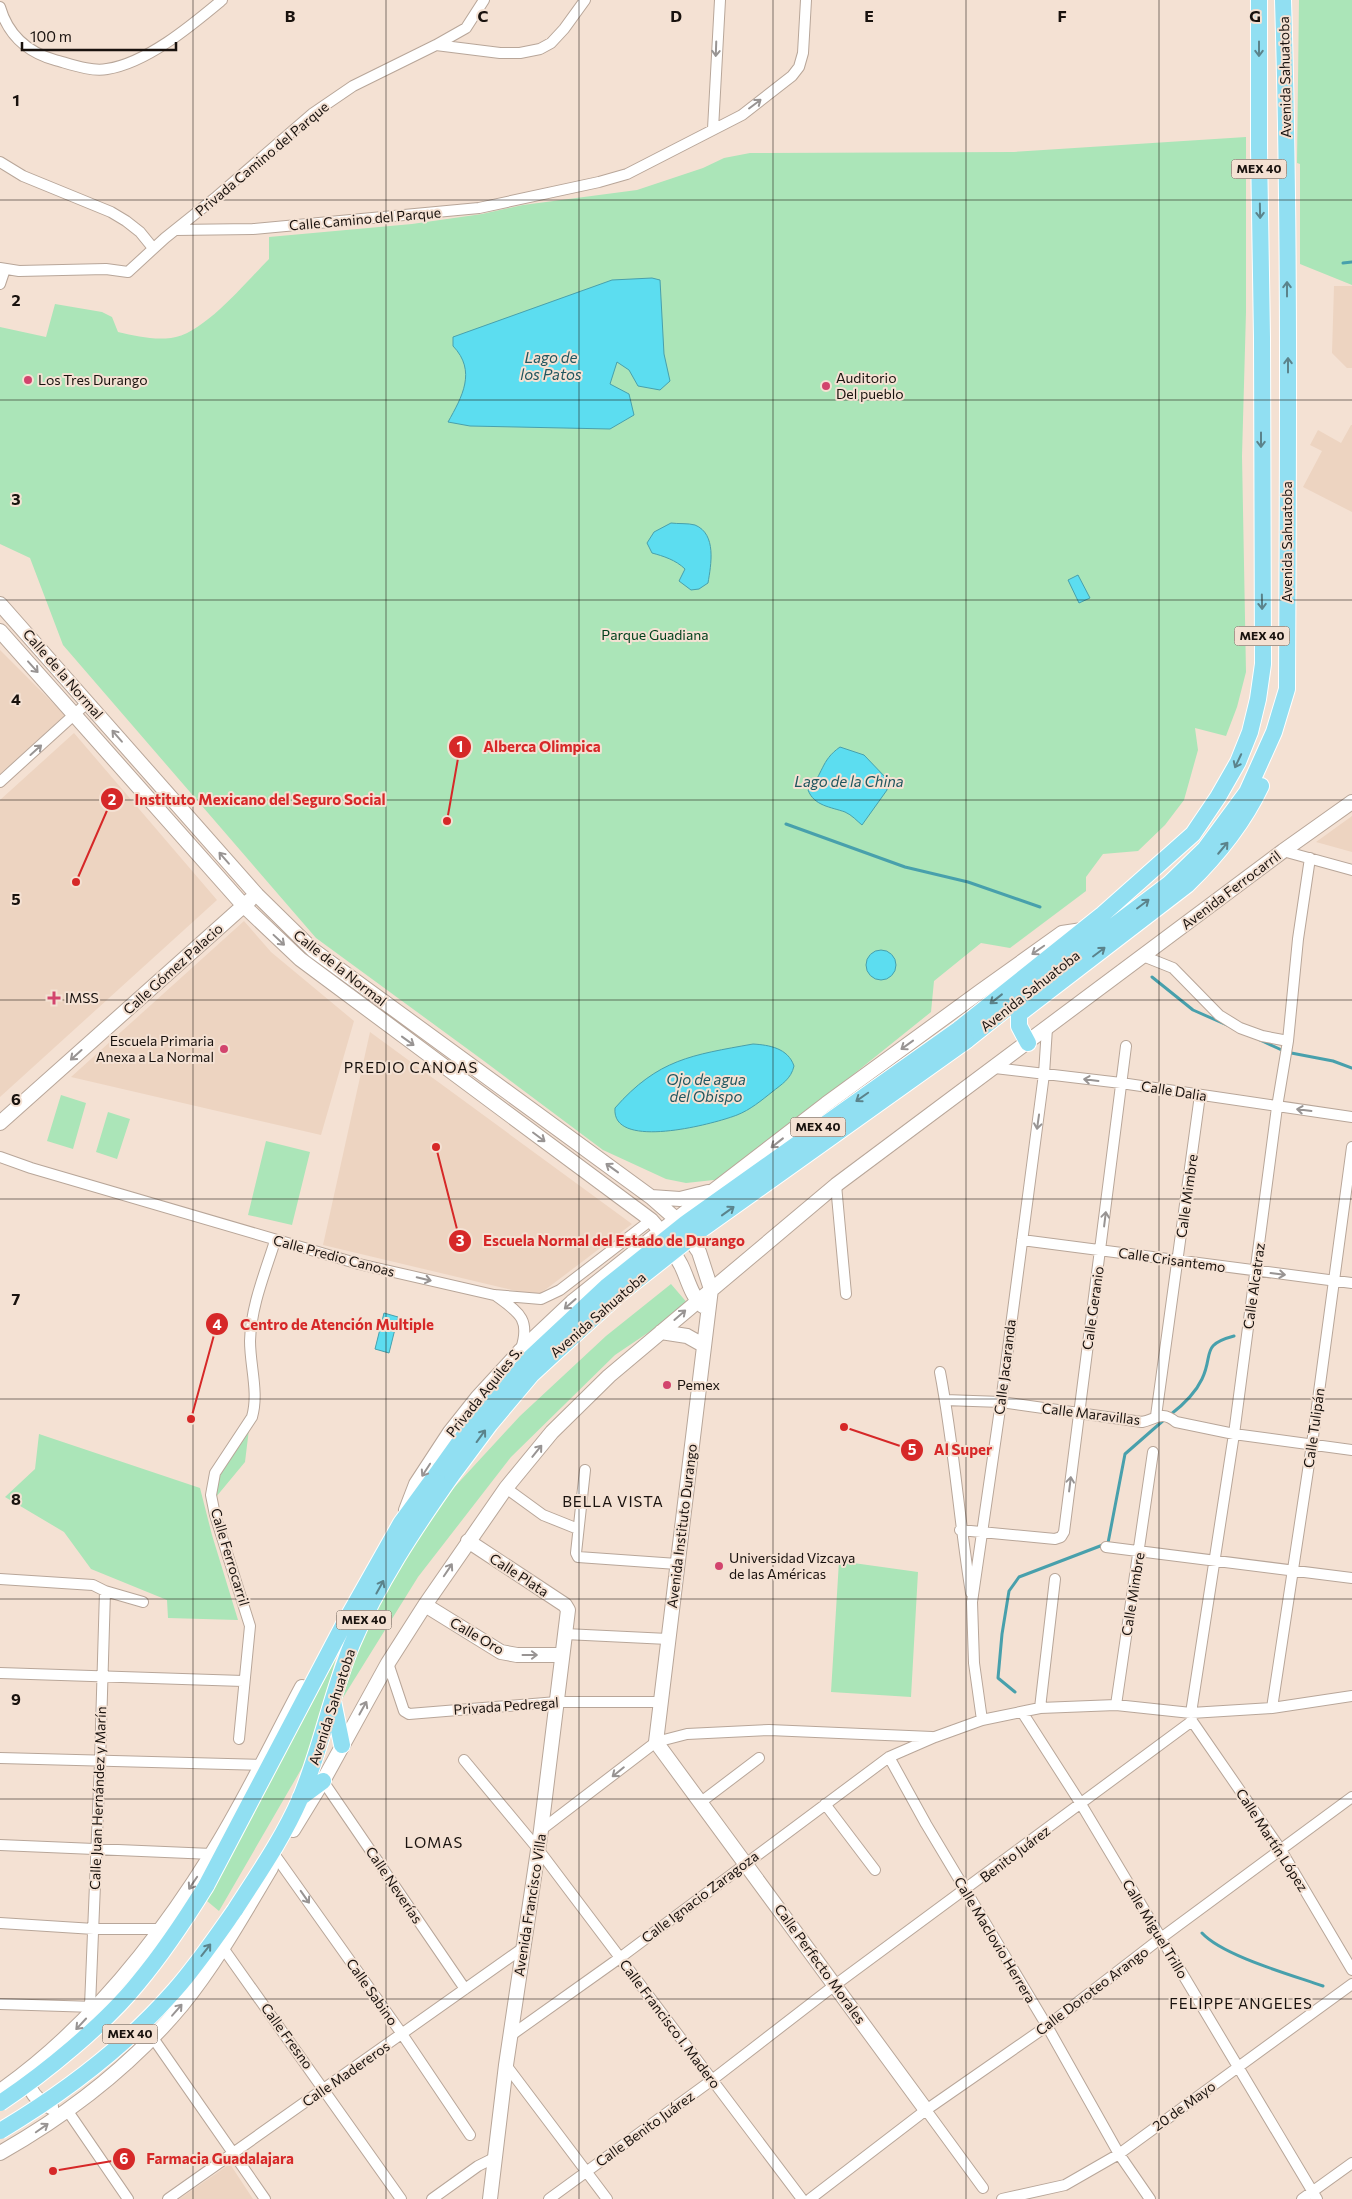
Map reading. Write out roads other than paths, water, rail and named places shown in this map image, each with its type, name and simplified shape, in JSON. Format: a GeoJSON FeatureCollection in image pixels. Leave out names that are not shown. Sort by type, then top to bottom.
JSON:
{"type":"FeatureCollection","features":[{"type":"Feature","properties":{"kind":"main road","name":"Avenida Sahuatoba"},"geometry":{"type":"LineString","coordinates":[[963,1035],[1193,834],[1218,798],[1238,762],[1250,732],[1258,699],[1263,664],[1259,0]]}},
{"type":"Feature","properties":{"kind":"main road","name":"Avenida Sahuatoba"},"geometry":{"type":"LineString","coordinates":[[315,1780],[333,1698],[353,1643],[379,1588],[480,1416],[531,1357],[606,1287],[710,1206],[1041,981],[1170,884],[1205,849],[1247,792],[1274,732],[1287,688],[1288,337],[1283,0]]}},
{"type":"Feature","properties":{"kind":"main road"},"geometry":{"type":"LineString","coordinates":[[1028,1043],[1019,1026],[1019,1014],[1187,885],[1210,863],[1230,839],[1250,809],[1270,768],[1283,734],[1289,714],[1287,688]]}},
{"type":"Feature","properties":{"kind":"main road","name":"MEX 40"},"geometry":{"type":"LineString","coordinates":[[401,1523],[447,1471]]}},
{"type":"Feature","properties":{"kind":"main road","name":"Avenida Sahuatoba"},"geometry":{"type":"LineString","coordinates":[[0,2102],[29,2082],[94,2028],[137,1984],[184,1922],[206,1886],[264,1765],[401,1523]]}},
{"type":"Feature","properties":{"kind":"main road"},"geometry":{"type":"LineString","coordinates":[[333,1698],[334,1711],[340,1726],[342,1745]]}},
{"type":"Feature","properties":{"kind":"main road","name":"MEX 40"},"geometry":{"type":"LineString","coordinates":[[275,1854],[300,1798],[315,1780]]}},
{"type":"Feature","properties":{"kind":"main road","name":"Avenida Sahuatoba"},"geometry":{"type":"LineString","coordinates":[[0,2131],[57,2095],[116,2048],[175,1990],[275,1854]]}},
{"type":"Feature","properties":{"kind":"street"},"geometry":{"type":"LineString","coordinates":[[0,7],[9,29],[24,46],[48,58],[106,70],[150,53],[189,27],[222,0]]}},
{"type":"Feature","properties":{"kind":"street","name":"Privada Camino del Parque"},"geometry":{"type":"LineString","coordinates":[[3,268],[106,269],[128,272],[153,248],[312,114],[353,86],[466,28],[484,0]]}},
{"type":"Feature","properties":{"kind":"street"},"geometry":{"type":"LineString","coordinates":[[436,45],[454,49],[520,54],[540,49],[551,43],[564,29],[585,0]]}},
{"type":"Feature","properties":{"kind":"street"},"geometry":{"type":"LineString","coordinates":[[714,129],[720,0]]}},
{"type":"Feature","properties":{"kind":"street","name":"Calle Camino del Parque"},"geometry":{"type":"LineString","coordinates":[[175,230],[253,229],[479,208],[599,182],[627,174],[742,114],[792,76],[799,67],[803,53],[806,0]]}},
{"type":"Feature","properties":{"kind":"street"},"geometry":{"type":"LineString","coordinates":[[0,162],[23,176],[119,216],[134,226],[153,248]]}},
{"type":"Feature","properties":{"kind":"street"},"geometry":{"type":"LineString","coordinates":[[0,284],[3,268]]}},
{"type":"Feature","properties":{"kind":"street","name":"Calle de la Normal"},"geometry":{"type":"LineString","coordinates":[[0,604],[257,895],[302,940],[329,963],[652,1197],[676,1219],[699,1252],[711,1289]]}},
{"type":"Feature","properties":{"kind":"street","name":"Calle de la Normal"},"geometry":{"type":"LineString","coordinates":[[0,631],[244,906],[300,959],[651,1220],[661,1231],[702,1305]]}},
{"type":"Feature","properties":{"kind":"street"},"geometry":{"type":"LineString","coordinates":[[0,782],[87,703]]}},
{"type":"Feature","properties":{"kind":"street","name":"Avenida Ferrocarril"},"geometry":{"type":"LineString","coordinates":[[1047,1028],[1283,851],[1352,802]]}},
{"type":"Feature","properties":{"kind":"street"},"geometry":{"type":"LineString","coordinates":[[1283,851],[1352,870]]}},
{"type":"Feature","properties":{"kind":"street","name":"Calle Alcatraz"},"geometry":{"type":"LineString","coordinates":[[1192,1717],[1216,1561],[1277,1107],[1288,1041],[1298,939],[1310,858]]}},
{"type":"Feature","properties":{"kind":"street","name":"Calle Gómez Palacio"},"geometry":{"type":"LineString","coordinates":[[0,1123],[257,895]]}},
{"type":"Feature","properties":{"kind":"street"},"geometry":{"type":"LineString","coordinates":[[521,1350],[572,1302],[676,1219],[826,1104],[1062,933],[1082,930]]}},
{"type":"Feature","properties":{"kind":"street"},"geometry":{"type":"LineString","coordinates":[[1143,956],[1173,968],[1220,1015],[1240,1028],[1262,1036],[1288,1041]]}},
{"type":"Feature","properties":{"kind":"street"},"geometry":{"type":"LineString","coordinates":[[711,1289],[836,1185],[1047,1028]]}},
{"type":"Feature","properties":{"kind":"street","name":"Calle Jacaranda"},"geometry":{"type":"LineString","coordinates":[[982,1720],[974,1663],[972,1602],[1001,1402],[1044,1074],[1047,1028]]}},
{"type":"Feature","properties":{"kind":"street","name":"Calle Geranio"},"geometry":{"type":"LineString","coordinates":[[983,1531],[1055,1539],[1061,1537],[1064,1532],[1126,1046]]}},
{"type":"Feature","properties":{"kind":"street","name":"Calle Dalia"},"geometry":{"type":"LineString","coordinates":[[995,1068],[1121,1083],[1352,1117]]}},
{"type":"Feature","properties":{"kind":"street","name":"Calle Mimbre"},"geometry":{"type":"LineString","coordinates":[[1156,1416],[1200,1095]]}},
{"type":"Feature","properties":{"kind":"street","name":"Calle Tulipán"},"geometry":{"type":"LineString","coordinates":[[1272,1708],[1312,1444],[1352,1148]]}},
{"type":"Feature","properties":{"kind":"street","name":"Calle Predio Canoas"},"geometry":{"type":"LineString","coordinates":[[0,1156],[31,1168],[359,1264],[494,1295],[533,1299],[549,1297],[560,1290],[651,1220]]}},
{"type":"Feature","properties":{"kind":"street"},"geometry":{"type":"LineString","coordinates":[[836,1185],[846,1294]]}},
{"type":"Feature","properties":{"kind":"street"},"geometry":{"type":"LineString","coordinates":[[638,1211],[652,1197],[680,1199],[718,1188]]}},
{"type":"Feature","properties":{"kind":"street","name":"Calle Ferrocarril"},"geometry":{"type":"LineString","coordinates":[[239,1739],[243,1681],[250,1641],[250,1626],[215,1515],[211,1488],[216,1473],[252,1417],[255,1407],[250,1360],[252,1319],[275,1240]]}},
{"type":"Feature","properties":{"kind":"street","name":"Calle Crisantemo"},"geometry":{"type":"LineString","coordinates":[[1022,1240],[1352,1283]]}},
{"type":"Feature","properties":{"kind":"street","name":"Avenida Instituto Durango"},"geometry":{"type":"LineString","coordinates":[[656,1742],[703,1345],[702,1305],[711,1289]]}},
{"type":"Feature","properties":{"kind":"street","name":"Privada Aquiles S."},"geometry":{"type":"LineString","coordinates":[[401,1523],[416,1484],[450,1432],[477,1398],[521,1350],[524,1338],[524,1321],[514,1309],[494,1295]]}},
{"type":"Feature","properties":{"kind":"street","name":"Avenida Sahuatoba"},"geometry":{"type":"LineString","coordinates":[[0,2153],[34,2134],[67,2110],[153,2038],[183,2004],[223,1948],[315,1780],[342,1745],[388,1663],[468,1541],[506,1488],[552,1432],[609,1376],[661,1332],[702,1305]]}},
{"type":"Feature","properties":{"kind":"street"},"geometry":{"type":"LineString","coordinates":[[661,1332],[687,1336],[703,1345]]}},
{"type":"Feature","properties":{"kind":"street"},"geometry":{"type":"LineString","coordinates":[[940,1372],[946,1400],[960,1530],[972,1602]]}},
{"type":"Feature","properties":{"kind":"street","name":"Calle Maravillas"},"geometry":{"type":"LineString","coordinates":[[946,1400],[1001,1402],[1142,1422],[1156,1416],[1168,1416],[1176,1422],[1234,1434],[1352,1450]]}},
{"type":"Feature","properties":{"kind":"street","name":"Calle Mimbre"},"geometry":{"type":"LineString","coordinates":[[1116,1705],[1140,1552],[1153,1452]]}},
{"type":"Feature","properties":{"kind":"street"},"geometry":{"type":"LineString","coordinates":[[585,1470],[576,1553],[578,1557],[677,1564]]}},
{"type":"Feature","properties":{"kind":"street"},"geometry":{"type":"LineString","coordinates":[[506,1488],[543,1515],[578,1529]]}},
{"type":"Feature","properties":{"kind":"street"},"geometry":{"type":"LineString","coordinates":[[960,1530],[983,1531]]}},
{"type":"Feature","properties":{"kind":"street","name":"Calle Plata"},"geometry":{"type":"LineString","coordinates":[[468,1541],[565,1605],[568,1610]]}},
{"type":"Feature","properties":{"kind":"street"},"geometry":{"type":"LineString","coordinates":[[1106,1547],[1352,1578]]}},
{"type":"Feature","properties":{"kind":"street"},"geometry":{"type":"LineString","coordinates":[[0,1579],[93,1585],[143,1602]]}},
{"type":"Feature","properties":{"kind":"street"},"geometry":{"type":"LineString","coordinates":[[1040,1708],[1055,1579]]}},
{"type":"Feature","properties":{"kind":"street","name":"Calle Juan Hernández y Marín"},"geometry":{"type":"LineString","coordinates":[[93,2007],[96,1848],[105,1590]]}},
{"type":"Feature","properties":{"kind":"street","name":"Calle Oro"},"geometry":{"type":"LineString","coordinates":[[425,1605],[501,1652],[517,1655],[562,1655]]}},
{"type":"Feature","properties":{"kind":"street","name":"Avenida Francisco Villa"},"geometry":{"type":"LineString","coordinates":[[490,2199],[510,2036],[541,1830],[568,1610]]}},
{"type":"Feature","properties":{"kind":"street"},"geometry":{"type":"LineString","coordinates":[[565,1634],[668,1639]]}},
{"type":"Feature","properties":{"kind":"street","name":"Privada Pedregal"},"geometry":{"type":"LineString","coordinates":[[388,1663],[404,1711],[409,1714],[557,1702],[660,1702]]}},
{"type":"Feature","properties":{"kind":"street"},"geometry":{"type":"LineString","coordinates":[[0,1673],[243,1681]]}},
{"type":"Feature","properties":{"kind":"street"},"geometry":{"type":"LineString","coordinates":[[982,1720],[1040,1708],[1116,1705],[1192,1717],[1352,1696]]}},
{"type":"Feature","properties":{"kind":"street","name":"Calle Miguel Trillo"},"geometry":{"type":"LineString","coordinates":[[1022,1712],[1081,1804],[1315,2195]]}},
{"type":"Feature","properties":{"kind":"street","name":"Benito Juárez"},"geometry":{"type":"LineString","coordinates":[[836,1986],[1081,1804],[1192,1717]]}},
{"type":"Feature","properties":{"kind":"street","name":"Calle Martín López"},"geometry":{"type":"LineString","coordinates":[[1192,1717],[1280,1850],[1352,1970]]}},
{"type":"Feature","properties":{"kind":"street","name":"Calle Ignacio Zaragoza"},"geometry":{"type":"LineString","coordinates":[[510,2036],[621,1958],[889,1756],[982,1720]]}},
{"type":"Feature","properties":{"kind":"street"},"geometry":{"type":"LineString","coordinates":[[541,1830],[656,1742],[687,1734],[760,1731],[934,1737]]}},
{"type":"Feature","properties":{"kind":"street","name":"Calle Perfecto Morales"},"geometry":{"type":"LineString","coordinates":[[656,1742],[746,1862],[983,2188]]}},
{"type":"Feature","properties":{"kind":"street","name":"Calle Maclovio Herrera"},"geometry":{"type":"LineString","coordinates":[[889,1756],[965,1891],[1047,2026],[1119,2154],[1150,2199]]}},
{"type":"Feature","properties":{"kind":"street"},"geometry":{"type":"LineString","coordinates":[[0,1758],[264,1765]]}},
{"type":"Feature","properties":{"kind":"street"},"geometry":{"type":"LineString","coordinates":[[701,1802],[759,1758]]}},
{"type":"Feature","properties":{"kind":"street","name":"Calle Francisco I. Madero"},"geometry":{"type":"LineString","coordinates":[[464,1760],[538,1849],[802,2199]]}},
{"type":"Feature","properties":{"kind":"street","name":"Avenida Sahuatoba"},"geometry":{"type":"LineString","coordinates":[[0,2091],[26,2072],[72,2033],[162,1929],[212,1854],[264,1765]]}},
{"type":"Feature","properties":{"kind":"street","name":"Calle Neverías"},"geometry":{"type":"LineString","coordinates":[[315,1780],[464,1989]]}},
{"type":"Feature","properties":{"kind":"street","name":"Calle Doroteo Arango"},"geometry":{"type":"LineString","coordinates":[[810,2199],[926,2110],[1047,2026],[1161,1938],[1352,1797]]}},
{"type":"Feature","properties":{"kind":"street"},"geometry":{"type":"LineString","coordinates":[[825,1804],[875,1870]]}},
{"type":"Feature","properties":{"kind":"street"},"geometry":{"type":"LineString","coordinates":[[0,1846],[96,1848],[212,1854]]}},
{"type":"Feature","properties":{"kind":"street","name":"Calle Sabino"},"geometry":{"type":"LineString","coordinates":[[275,1854],[402,2034],[470,2135]]}},
{"type":"Feature","properties":{"kind":"street"},"geometry":{"type":"LineString","coordinates":[[0,1923],[94,1929],[162,1929]]}},
{"type":"Feature","properties":{"kind":"street","name":"Calle Fresno"},"geometry":{"type":"LineString","coordinates":[[223,1948],[401,2199]]}},
{"type":"Feature","properties":{"kind":"street","name":"Calle Madereros"},"geometry":{"type":"LineString","coordinates":[[168,2199],[523,1948]]}},
{"type":"Feature","properties":{"kind":"street","name":"20 de Mayo"},"geometry":{"type":"LineString","coordinates":[[1002,2199],[1065,2185],[1119,2154],[1352,1984]]}},
{"type":"Feature","properties":{"kind":"street","name":"Calle Benito Juárez"},"geometry":{"type":"LineString","coordinates":[[549,2199],[712,2080],[836,1986]]}},
{"type":"Feature","properties":{"kind":"street"},"geometry":{"type":"LineString","coordinates":[[0,2004],[93,2007]]}},
{"type":"Feature","properties":{"kind":"street"},"geometry":{"type":"LineString","coordinates":[[153,2038],[265,2199]]}},
{"type":"Feature","properties":{"kind":"street"},"geometry":{"type":"LineString","coordinates":[[506,2065],[607,2199]]}},
{"type":"Feature","properties":{"kind":"street"},"geometry":{"type":"LineString","coordinates":[[26,2072],[30,2090],[41,2103],[57,2109],[67,2110],[128,2199]]}},
{"type":"Feature","properties":{"kind":"street"},"geometry":{"type":"LineString","coordinates":[[432,2199],[478,2166],[494,2158]]}},
{"type":"Feature","properties":{"kind":"street"},"geometry":{"type":"LineString","coordinates":[[1302,2199],[1315,2195],[1352,2163]]}},
{"type":"Feature","properties":{"kind":"water","name":"Lago de los Patos"},"geometry":{"type":"Polygon","coordinates":[[[652,278],[660,280],[664,354],[670,381],[660,390],[638,386],[629,370],[617,362],[610,384],[629,394],[634,415],[610,429],[470,426],[448,422],[462,394],[466,374],[460,355],[453,346],[453,337],[612,280],[652,278]]]}},
{"type":"Feature","properties":{"kind":"water"},"geometry":{"type":"Polygon","coordinates":[[[671,523],[695,525],[707,535],[711,551],[708,583],[699,589],[691,590],[679,581],[685,569],[674,561],[652,553],[647,543],[654,532],[671,523]]]}},
{"type":"Feature","properties":{"kind":"water"},"geometry":{"type":"Polygon","coordinates":[[[1078,575],[1090,598],[1079,603],[1068,580],[1078,575]]]}},
{"type":"Feature","properties":{"kind":"water","name":"Lago de la China"},"geometry":{"type":"Polygon","coordinates":[[[840,747],[864,755],[887,779],[887,790],[862,825],[848,813],[819,803],[808,790],[829,757],[840,747]]]}},
{"type":"Feature","properties":{"kind":"water"},"geometry":{"type":"Polygon","coordinates":[[[881,950],[892,954],[896,965],[892,976],[881,980],[870,976],[866,965],[870,954],[881,950]]]}},
{"type":"Feature","properties":{"kind":"water","name":"Ojo de agua del Obispo"},"geometry":{"type":"Polygon","coordinates":[[[753,1044],[765,1045],[783,1051],[794,1066],[786,1081],[747,1110],[726,1119],[667,1131],[647,1132],[630,1129],[618,1121],[615,1108],[646,1079],[661,1069],[694,1056],[753,1044]]]}},
{"type":"Feature","properties":{"kind":"water"},"geometry":{"type":"Polygon","coordinates":[[[384,1313],[398,1317],[389,1353],[375,1349],[384,1313]]]}},
{"type":"Feature","properties":{"kind":"waterway"},"geometry":{"type":"LineString","coordinates":[[1343,263],[1352,262]]}},
{"type":"Feature","properties":{"kind":"waterway"},"geometry":{"type":"LineString","coordinates":[[786,824],[905,867],[968,882],[1040,907]]}},
{"type":"Feature","properties":{"kind":"waterway"},"geometry":{"type":"LineString","coordinates":[[1152,977],[1193,1010],[1227,1025]]}},
{"type":"Feature","properties":{"kind":"waterway"},"geometry":{"type":"LineString","coordinates":[[1260,1040],[1286,1052],[1333,1061],[1352,1068]]}},
{"type":"Feature","properties":{"kind":"waterway"},"geometry":{"type":"LineString","coordinates":[[1170,1415],[1196,1390],[1202,1379],[1212,1347],[1223,1339],[1234,1336]]}},
{"type":"Feature","properties":{"kind":"waterway"},"geometry":{"type":"LineString","coordinates":[[1015,1692],[998,1678],[1002,1634],[1009,1591],[1019,1577],[1108,1543],[1125,1454],[1165,1419]]}},
{"type":"Feature","properties":{"kind":"waterway"},"geometry":{"type":"LineString","coordinates":[[1202,1933],[1212,1941],[1241,1957],[1323,1986]]}},
{"type":"Feature","properties":{"kind":"place","name":"Los Tres Durango"},"geometry":{"type":"Point","coordinates":[28,380]}},
{"type":"Feature","properties":{"kind":"place","name":"Auditorio Del pueblo"},"geometry":{"type":"Point","coordinates":[826,386]}},
{"type":"Feature","properties":{"kind":"place","name":"Alberca Olimpica"},"geometry":{"type":"Point","coordinates":[447,821]}},
{"type":"Feature","properties":{"kind":"place","name":"Instituto Mexicano del Seguro Social"},"geometry":{"type":"Point","coordinates":[76,882]}},
{"type":"Feature","properties":{"kind":"place","name":"IMSS"},"geometry":{"type":"Point","coordinates":[54,998]}},
{"type":"Feature","properties":{"kind":"place","name":"Escuela Primaria Anexa a La Normal"},"geometry":{"type":"Point","coordinates":[224,1049]}},
{"type":"Feature","properties":{"kind":"place","name":"Escuela Normal del Estado de Durango"},"geometry":{"type":"Point","coordinates":[436,1147]}},
{"type":"Feature","properties":{"kind":"place","name":"Pemex"},"geometry":{"type":"Point","coordinates":[667,1385]}},
{"type":"Feature","properties":{"kind":"place","name":"Centro de Atención Multiple"},"geometry":{"type":"Point","coordinates":[191,1419]}},
{"type":"Feature","properties":{"kind":"place","name":"Al Super"},"geometry":{"type":"Point","coordinates":[844,1427]}},
{"type":"Feature","properties":{"kind":"place","name":"Universidad Vizcaya de las Américas"},"geometry":{"type":"Point","coordinates":[719,1566]}},
{"type":"Feature","properties":{"kind":"place","name":"Farmacia Guadalajara"},"geometry":{"type":"Point","coordinates":[53,2171]}},
{"type":"Feature","properties":{"kind":"district","name":"PREDIO CANOAS"},"geometry":{"type":"Point","coordinates":[411,1068]}},
{"type":"Feature","properties":{"kind":"district","name":"BELLA VISTA"},"geometry":{"type":"Point","coordinates":[613,1502]}},
{"type":"Feature","properties":{"kind":"district","name":"LOMAS"},"geometry":{"type":"Point","coordinates":[434,1843]}},
{"type":"Feature","properties":{"kind":"district","name":"FELIPPE ANGELES"},"geometry":{"type":"Point","coordinates":[1241,2004]}},
{"type":"Feature","properties":{"kind":"park label","name":"Parque Guadiana"},"geometry":{"type":"Point","coordinates":[655,635]}}]}
